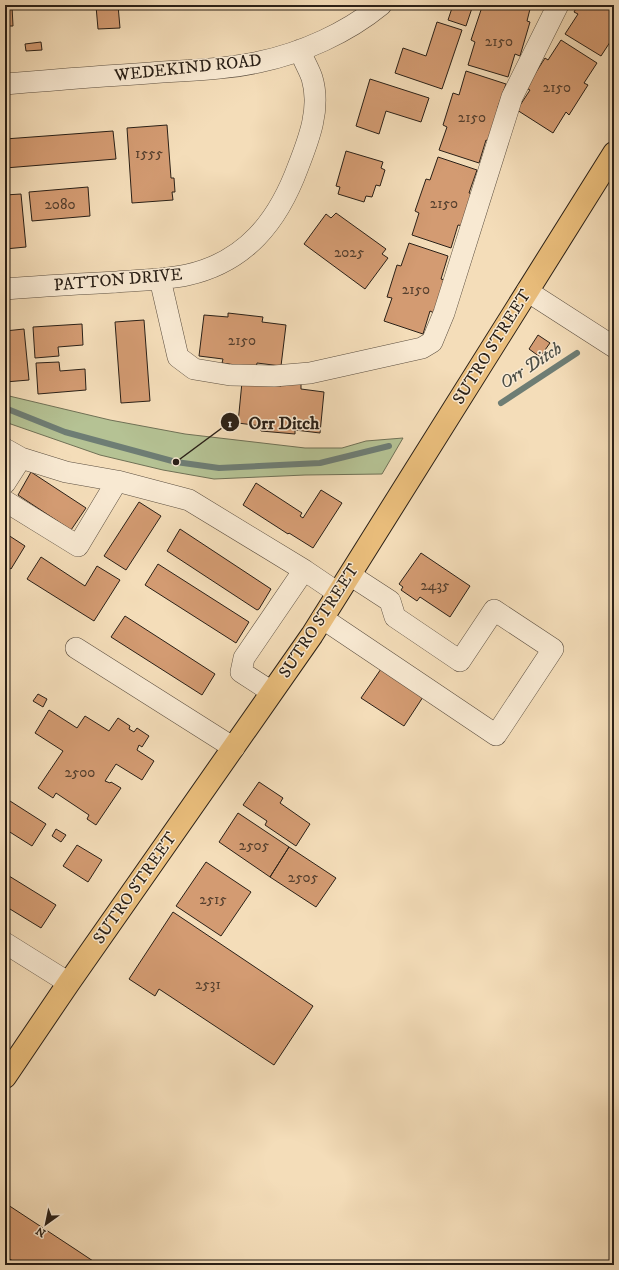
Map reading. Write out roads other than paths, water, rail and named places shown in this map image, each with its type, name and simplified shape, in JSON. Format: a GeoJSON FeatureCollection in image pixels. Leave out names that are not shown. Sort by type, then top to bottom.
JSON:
{"type":"FeatureCollection","features":[{"type":"Feature","properties":{"kind":"main road","name":"SUTRO STREET"},"geometry":{"type":"LineString","coordinates":[[5,1077],[234,748],[322,618],[614,153]]}},
{"type":"Feature","properties":{"kind":"street","name":"WEDEKIND ROAD"},"geometry":{"type":"LineString","coordinates":[[5,84],[211,68],[258,62],[300,50],[324,40],[354,24],[381,5]]}},
{"type":"Feature","properties":{"kind":"street"},"geometry":{"type":"LineString","coordinates":[[160,279],[178,357],[194,369],[230,375],[274,376],[310,373],[422,348],[432,342],[444,312],[512,97],[558,5]]}},
{"type":"Feature","properties":{"kind":"street","name":"PATTON DRIVE"},"geometry":{"type":"LineString","coordinates":[[5,289],[160,279],[186,275],[208,269],[232,257],[250,244],[266,228],[291,188],[310,136],[314,115],[315,96],[312,79],[300,50]]}},
{"type":"Feature","properties":{"kind":"street"},"geometry":{"type":"LineString","coordinates":[[528,291],[614,348]]}},
{"type":"Feature","properties":{"kind":"street"},"geometry":{"type":"LineString","coordinates":[[5,483],[13,454],[66,472],[117,482],[189,500],[304,570],[390,601],[395,617],[460,661],[494,610],[553,649],[496,735],[322,618]]}},
{"type":"Feature","properties":{"kind":"street"},"geometry":{"type":"LineString","coordinates":[[5,501],[78,546],[117,482]]}},
{"type":"Feature","properties":{"kind":"street"},"geometry":{"type":"LineString","coordinates":[[272,692],[241,672],[244,658],[304,570]]}},
{"type":"Feature","properties":{"kind":"street"},"geometry":{"type":"LineString","coordinates":[[76,648],[234,748]]}},
{"type":"Feature","properties":{"kind":"street"},"geometry":{"type":"LineString","coordinates":[[5,943],[69,983]]}},
{"type":"Feature","properties":{"kind":"waterway","name":"Orr Ditch"},"geometry":{"type":"LineString","coordinates":[[501,403],[577,353]]}},
{"type":"Feature","properties":{"kind":"waterway","name":"Orr Ditch"},"geometry":{"type":"LineString","coordinates":[[5,408],[65,432],[176,462],[219,468],[320,463],[389,446]]}},
{"type":"Feature","properties":{"kind":"place","name":"Orr Ditch"},"geometry":{"type":"Point","coordinates":[176,462]}}]}
